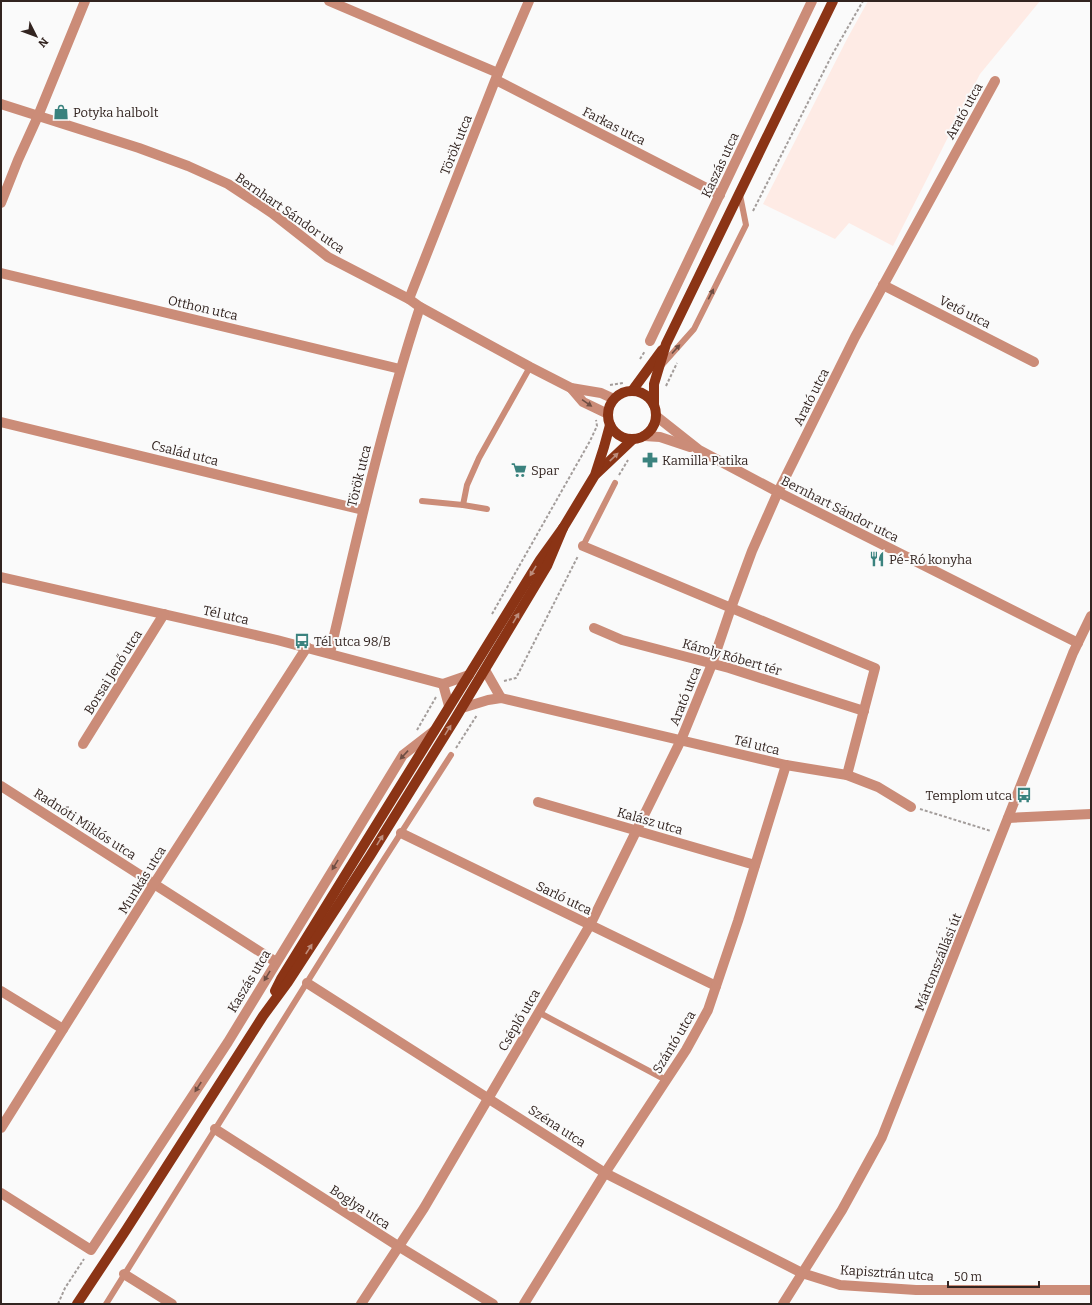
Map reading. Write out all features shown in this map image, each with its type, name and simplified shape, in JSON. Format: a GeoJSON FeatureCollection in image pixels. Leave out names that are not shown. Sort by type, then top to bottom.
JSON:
{"type":"FeatureCollection","features":[{"type":"Feature","properties":{"kind":"main road"},"geometry":{"type":"LineString","coordinates":[[632,391],[666,344],[833,1]]}},
{"type":"Feature","properties":{"kind":"main road"},"geometry":{"type":"LineString","coordinates":[[654,405],[641,393],[632,391],[622,393],[614,399],[609,406],[608,414],[610,425],[615,433],[624,438],[633,439],[644,436],[652,427],[656,416],[654,405],[654,384],[666,344]]}},
{"type":"Feature","properties":{"kind":"main road"},"geometry":{"type":"LineString","coordinates":[[263,1016],[281,979],[540,560],[563,528],[594,475],[604,448],[610,425]]}},
{"type":"Feature","properties":{"kind":"main road"},"geometry":{"type":"LineString","coordinates":[[594,475],[633,439]]}},
{"type":"Feature","properties":{"kind":"main road"},"geometry":{"type":"LineString","coordinates":[[77,1304],[263,1016],[288,982],[370,856],[462,708],[547,566],[563,528]]}},
{"type":"Feature","properties":{"kind":"street"},"geometry":{"type":"LineString","coordinates":[[1,203],[85,1]]}},
{"type":"Feature","properties":{"kind":"street","name":"Farkas utca"},"geometry":{"type":"LineString","coordinates":[[329,1],[497,77],[720,195]]}},
{"type":"Feature","properties":{"kind":"street","name":"Török utca"},"geometry":{"type":"LineString","coordinates":[[409,299],[497,77],[530,1]]}},
{"type":"Feature","properties":{"kind":"street","name":"Kaszás utca"},"geometry":{"type":"LineString","coordinates":[[650,341],[812,1]]}},
{"type":"Feature","properties":{"kind":"street","name":"Arató utca"},"geometry":{"type":"LineString","coordinates":[[681,740],[712,664],[730,608],[752,551],[778,492],[855,337],[995,81]]}},
{"type":"Feature","properties":{"kind":"street","name":"Bernhart Sándor utca"},"geometry":{"type":"LineString","coordinates":[[1,104],[139,148],[188,166],[228,184],[272,213],[328,257],[409,299],[420,307],[571,388],[601,393],[614,399]]}},
{"type":"Feature","properties":{"kind":"street","name":"Otthon utca"},"geometry":{"type":"LineString","coordinates":[[1,273],[400,368]]}},
{"type":"Feature","properties":{"kind":"street","name":"Vető utca"},"geometry":{"type":"LineString","coordinates":[[883,285],[1034,362]]}},
{"type":"Feature","properties":{"kind":"street","name":"Török utca"},"geometry":{"type":"LineString","coordinates":[[330,653],[363,510],[400,368],[420,307]]}},
{"type":"Feature","properties":{"kind":"street","name":"Bernhart Sándor utca"},"geometry":{"type":"LineString","coordinates":[[571,388],[584,402],[608,414]]}},
{"type":"Feature","properties":{"kind":"street","name":"Bernhart Sándor utca"},"geometry":{"type":"LineString","coordinates":[[656,416],[699,450]]}},
{"type":"Feature","properties":{"kind":"street","name":"Család utca"},"geometry":{"type":"LineString","coordinates":[[1,422],[363,510]]}},
{"type":"Feature","properties":{"kind":"street","name":"Bernhart Sándor utca"},"geometry":{"type":"LineString","coordinates":[[644,436],[660,437],[699,450],[778,492],[1078,643]]}},
{"type":"Feature","properties":{"kind":"street"},"geometry":{"type":"LineString","coordinates":[[583,546],[875,668],[847,775]]}},
{"type":"Feature","properties":{"kind":"street","name":"Tél utca"},"geometry":{"type":"LineString","coordinates":[[1,577],[307,647],[441,688]]}},
{"type":"Feature","properties":{"kind":"street","name":"Borsai Jenő utca"},"geometry":{"type":"LineString","coordinates":[[83,744],[164,614]]}},
{"type":"Feature","properties":{"kind":"street","name":"Mártonszállási út"},"geometry":{"type":"LineString","coordinates":[[783,1304],[842,1210],[882,1137],[1001,834],[1078,643],[1091,616]]}},
{"type":"Feature","properties":{"kind":"street","name":"Károly Róbert tér"},"geometry":{"type":"LineString","coordinates":[[594,628],[622,640],[712,664],[864,711]]}},
{"type":"Feature","properties":{"kind":"street","name":"Munkás utca"},"geometry":{"type":"LineString","coordinates":[[1,1128],[154,884],[307,647]]}},
{"type":"Feature","properties":{"kind":"street"},"geometry":{"type":"LineString","coordinates":[[485,670],[501,698]]}},
{"type":"Feature","properties":{"kind":"street"},"geometry":{"type":"LineString","coordinates":[[450,706],[441,688],[469,675]]}},
{"type":"Feature","properties":{"kind":"street","name":"Tél utca"},"geometry":{"type":"LineString","coordinates":[[462,708],[488,700],[501,698],[786,765],[847,775],[878,787],[911,807]]}},
{"type":"Feature","properties":{"kind":"street","name":"Kaszás utca"},"geometry":{"type":"LineString","coordinates":[[91,1250],[228,1042],[402,755],[434,731]]}},
{"type":"Feature","properties":{"kind":"street","name":"Cséplő utca"},"geometry":{"type":"LineString","coordinates":[[361,1304],[424,1208],[590,925],[681,740]]}},
{"type":"Feature","properties":{"kind":"street","name":"Szántó utca"},"geometry":{"type":"LineString","coordinates":[[524,1304],[605,1173],[686,1050],[708,1010],[786,765]]}},
{"type":"Feature","properties":{"kind":"street","name":"Radnóti Miklós utca"},"geometry":{"type":"LineString","coordinates":[[1,786],[276,962]]}},
{"type":"Feature","properties":{"kind":"street","name":"Kalász utca"},"geometry":{"type":"LineString","coordinates":[[538,802],[755,865]]}},
{"type":"Feature","properties":{"kind":"street"},"geometry":{"type":"LineString","coordinates":[[1008,818],[1091,814]]}},
{"type":"Feature","properties":{"kind":"street","name":"Sarló utca"},"geometry":{"type":"LineString","coordinates":[[400,833],[716,986]]}},
{"type":"Feature","properties":{"kind":"street","name":"Széna utca"},"geometry":{"type":"LineString","coordinates":[[307,983],[605,1173],[802,1274]]}},
{"type":"Feature","properties":{"kind":"street"},"geometry":{"type":"LineString","coordinates":[[1,991],[63,1029]]}},
{"type":"Feature","properties":{"kind":"street","name":"Boglya utca"},"geometry":{"type":"LineString","coordinates":[[215,1129],[398,1246],[493,1304]]}},
{"type":"Feature","properties":{"kind":"street"},"geometry":{"type":"LineString","coordinates":[[1,1193],[91,1250]]}},
{"type":"Feature","properties":{"kind":"street"},"geometry":{"type":"LineString","coordinates":[[124,1274],[172,1304]]}},
{"type":"Feature","properties":{"kind":"street","name":"Kapisztrán utca"},"geometry":{"type":"LineString","coordinates":[[802,1274],[840,1285],[916,1290],[1091,1290]]}},
{"type":"Feature","properties":{"kind":"lane"},"geometry":{"type":"LineString","coordinates":[[659,369],[694,329],[746,225],[740,194]]}},
{"type":"Feature","properties":{"kind":"lane"},"geometry":{"type":"LineString","coordinates":[[463,505],[467,486],[479,458],[530,367]]}},
{"type":"Feature","properties":{"kind":"lane"},"geometry":{"type":"LineString","coordinates":[[583,546],[615,484]]}},
{"type":"Feature","properties":{"kind":"lane"},"geometry":{"type":"LineString","coordinates":[[422,501],[487,509]]}},
{"type":"Feature","properties":{"kind":"lane"},"geometry":{"type":"LineString","coordinates":[[106,1304],[400,833],[451,755]]}},
{"type":"Feature","properties":{"kind":"lane"},"geometry":{"type":"LineString","coordinates":[[538,1012],[666,1080]]}},
{"type":"Feature","properties":{"kind":"path"},"geometry":{"type":"LineString","coordinates":[[746,225],[761,192],[829,62],[863,1]]}},
{"type":"Feature","properties":{"kind":"path"},"geometry":{"type":"LineString","coordinates":[[489,619],[590,440]]}},
{"type":"Feature","properties":{"kind":"path"},"geometry":{"type":"LineString","coordinates":[[615,484],[628,459]]}},
{"type":"Feature","properties":{"kind":"path"},"geometry":{"type":"LineString","coordinates":[[499,683],[516,678],[583,546]]}},
{"type":"Feature","properties":{"kind":"path"},"geometry":{"type":"LineString","coordinates":[[414,736],[441,688]]}},
{"type":"Feature","properties":{"kind":"path"},"geometry":{"type":"LineString","coordinates":[[451,755],[478,714]]}},
{"type":"Feature","properties":{"kind":"path"},"geometry":{"type":"LineString","coordinates":[[911,807],[1001,834]]}},
{"type":"Feature","properties":{"kind":"path"},"geometry":{"type":"LineString","coordinates":[[58,1304],[65,1288],[91,1250]]}},
{"type":"Feature","properties":{"kind":"shaded area"},"geometry":{"type":"Polygon","coordinates":[[[868,1],[1040,1],[980,74],[893,246],[849,223],[835,239],[763,204],[868,1]]]}},
{"type":"Feature","properties":{"kind":"place","name":"Potyka halbolt"},"geometry":{"type":"Point","coordinates":[61,112]}},
{"type":"Feature","properties":{"kind":"place","name":"Kamilla Patika"},"geometry":{"type":"Point","coordinates":[650,460]}},
{"type":"Feature","properties":{"kind":"place","name":"Spar"},"geometry":{"type":"Point","coordinates":[519,470]}},
{"type":"Feature","properties":{"kind":"place","name":"Pé-Ró konyha"},"geometry":{"type":"Point","coordinates":[877,559]}},
{"type":"Feature","properties":{"kind":"place","name":"Tél utca 98/B"},"geometry":{"type":"Point","coordinates":[302,641]}},
{"type":"Feature","properties":{"kind":"place","name":"Templom utca"},"geometry":{"type":"Point","coordinates":[1024,795]}}]}
